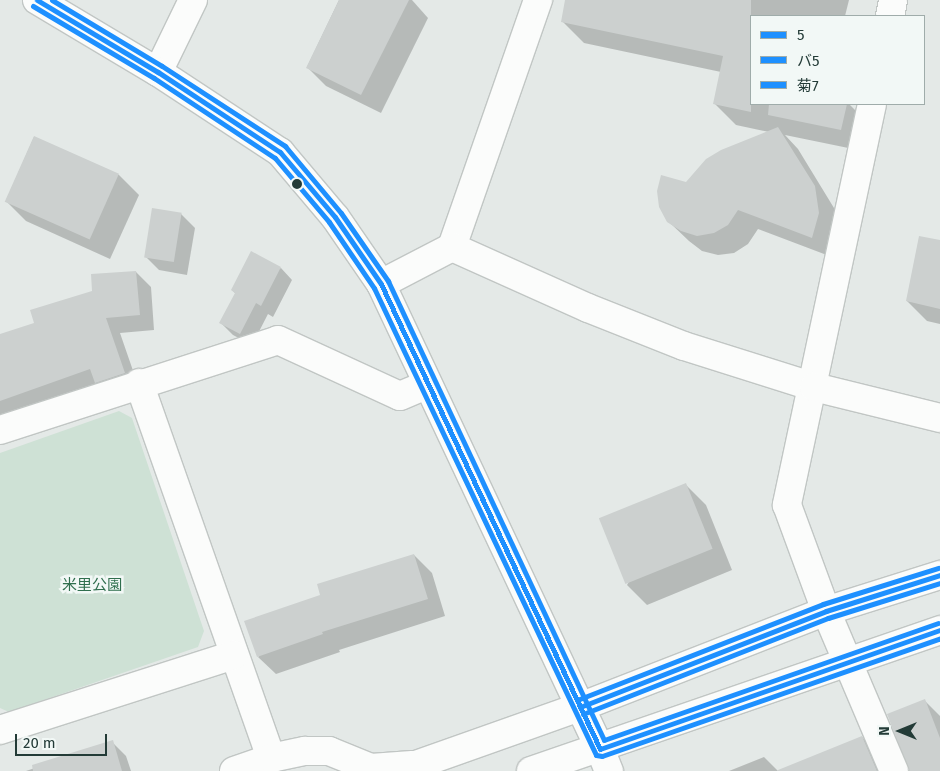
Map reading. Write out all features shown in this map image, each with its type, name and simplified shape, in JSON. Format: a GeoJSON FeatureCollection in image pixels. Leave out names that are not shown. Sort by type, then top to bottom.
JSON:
{"type":"FeatureCollection","features":[{"type":"Feature","properties":{"kind":"street"},"geometry":{"type":"LineString","coordinates":[[38,0],[158,72],[280,152],[335,217],[381,284],[604,760]]}},
{"type":"Feature","properties":{"kind":"street"},"geometry":{"type":"LineString","coordinates":[[158,72],[193,0]]}},
{"type":"Feature","properties":{"kind":"street"},"geometry":{"type":"LineString","coordinates":[[381,284],[452,247],[538,0]]}},
{"type":"Feature","properties":{"kind":"street"},"geometry":{"type":"LineString","coordinates":[[890,15],[893,0]]}},
{"type":"Feature","properties":{"kind":"street"},"geometry":{"type":"LineString","coordinates":[[872,105],[814,387],[787,505],[826,612],[894,771]]}},
{"type":"Feature","properties":{"kind":"street"},"geometry":{"type":"LineString","coordinates":[[452,247],[588,308],[684,346],[814,387],[940,418]]}},
{"type":"Feature","properties":{"kind":"street"},"geometry":{"type":"LineString","coordinates":[[0,430],[139,383],[278,340],[400,396],[428,384]]}},
{"type":"Feature","properties":{"kind":"street"},"geometry":{"type":"LineString","coordinates":[[139,383],[233,655],[271,758]]}},
{"type":"Feature","properties":{"kind":"street"},"geometry":{"type":"LineString","coordinates":[[234,771],[271,758],[305,751],[329,751],[371,768],[405,768],[580,707],[826,612],[940,575]]}},
{"type":"Feature","properties":{"kind":"street"},"geometry":{"type":"LineString","coordinates":[[532,771],[604,760],[848,662],[940,630]]}},
{"type":"Feature","properties":{"kind":"street"},"geometry":{"type":"LineString","coordinates":[[0,730],[233,655]]}},
{"type":"Feature","properties":{"kind":"green space","name":"米里公園"},"geometry":{"type":"Polygon","coordinates":[[[119,411],[132,418],[204,631],[198,647],[9,712],[0,708],[0,453],[119,411]]]}},
{"type":"Feature","properties":{"kind":"building"},"geometry":{"type":"Polygon","coordinates":[[[339,0],[409,0],[361,95],[306,68],[339,0]]]}},
{"type":"Feature","properties":{"kind":"building"},"geometry":{"type":"Polygon","coordinates":[[[565,0],[751,0],[751,112],[713,104],[723,56],[561,22],[565,0]]]}},
{"type":"Feature","properties":{"kind":"building"},"geometry":{"type":"Polygon","coordinates":[[[769,105],[847,105],[841,130],[768,115],[769,105]]]}},
{"type":"Feature","properties":{"kind":"building"},"geometry":{"type":"Polygon","coordinates":[[[778,127],[815,186],[819,213],[812,238],[738,210],[728,225],[714,233],[697,236],[681,231],[667,222],[659,207],[657,191],[661,175],[686,182],[706,159],[721,150],[778,127]]]}},
{"type":"Feature","properties":{"kind":"building"},"geometry":{"type":"Polygon","coordinates":[[[34,136],[119,174],[90,240],[5,202],[34,136]]]}},
{"type":"Feature","properties":{"kind":"building"},"geometry":{"type":"Polygon","coordinates":[[[152,208],[182,213],[174,262],[144,257],[152,208]]]}},
{"type":"Feature","properties":{"kind":"building"},"geometry":{"type":"Polygon","coordinates":[[[919,236],[940,240],[940,309],[906,301],[919,236]]]}},
{"type":"Feature","properties":{"kind":"building"},"geometry":{"type":"Polygon","coordinates":[[[251,251],[281,267],[261,306],[256,303],[240,334],[219,323],[235,293],[231,290],[251,251]]]}},
{"type":"Feature","properties":{"kind":"building"},"geometry":{"type":"Polygon","coordinates":[[[136,271],[140,315],[106,318],[125,373],[95,383],[90,369],[0,401],[0,334],[34,323],[30,310],[92,291],[91,274],[136,271]]]}},
{"type":"Feature","properties":{"kind":"building"},"geometry":{"type":"Polygon","coordinates":[[[686,483],[713,549],[625,584],[599,518],[686,483]]]}},
{"type":"Feature","properties":{"kind":"building"},"geometry":{"type":"Polygon","coordinates":[[[414,554],[428,599],[322,632],[323,634],[257,657],[244,621],[320,595],[317,584],[414,554]]]}},
{"type":"Feature","properties":{"kind":"building"},"geometry":{"type":"Polygon","coordinates":[[[925,699],[940,738],[940,771],[909,771],[887,714],[925,699]]]}},
{"type":"Feature","properties":{"kind":"building"},"geometry":{"type":"Polygon","coordinates":[[[862,736],[877,771],[778,771],[778,770],[862,736]]]}},
{"type":"Feature","properties":{"kind":"building"},"geometry":{"type":"Polygon","coordinates":[[[113,740],[122,771],[33,771],[32,765],[113,740]]]}},
{"type":"Feature","properties":{"kind":"transit line","name":"5"},"geometry":{"type":"LineString","coordinates":[[37,0],[158,72],[280,152],[335,217],[381,284],[600,749],[940,630]]}},
{"type":"Feature","properties":{"kind":"transit line","name":"菊7"},"geometry":{"type":"LineString","coordinates":[[52,0],[162,66],[285,146],[341,213],[388,281],[604,740],[938,623]]}},
{"type":"Feature","properties":{"kind":"transit line","name":"バ5"},"geometry":{"type":"LineString","coordinates":[[33,6],[154,78],[275,158],[329,222],[374,288],[596,755],[602,756],[940,638]]}},
{"type":"Feature","properties":{"kind":"transit line","name":"菊7"},"geometry":{"type":"LineString","coordinates":[[577,700],[823,604],[938,568]]}},
{"type":"Feature","properties":{"kind":"transit line","name":"5"},"geometry":{"type":"LineString","coordinates":[[580,707],[826,611],[940,575]]}},
{"type":"Feature","properties":{"kind":"transit line","name":"バ5"},"geometry":{"type":"LineString","coordinates":[[583,714],[828,618],[940,583]]}}]}
